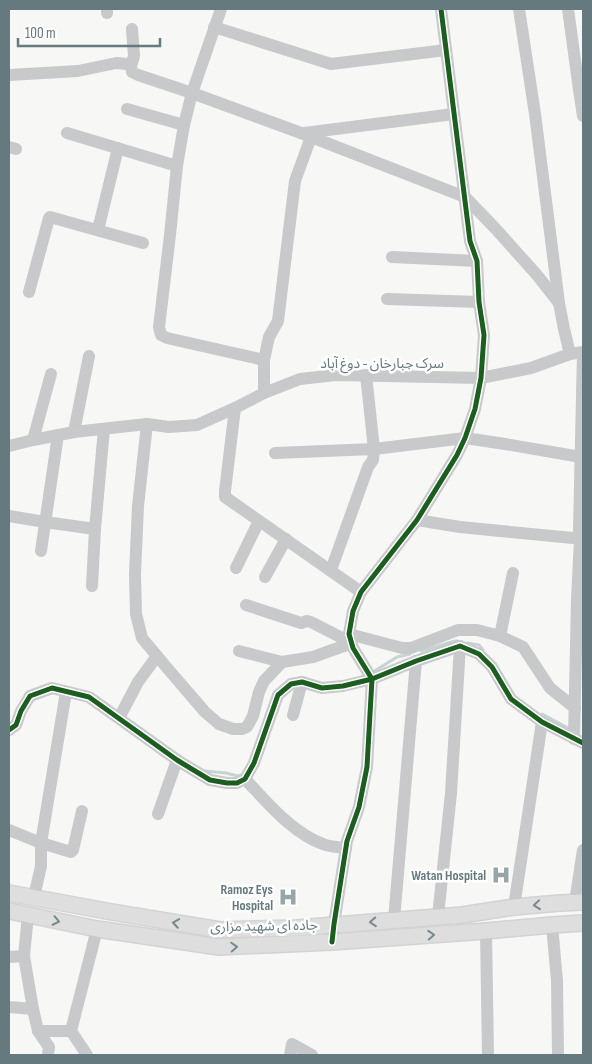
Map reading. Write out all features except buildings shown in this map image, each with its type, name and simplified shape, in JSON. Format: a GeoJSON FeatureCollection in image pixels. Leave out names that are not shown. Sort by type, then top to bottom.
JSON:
{"type":"FeatureCollection","features":[{"type":"Feature","properties":{"kind":"main road","name":"جاده ای شهید مزاری"},"geometry":{"type":"LineString","coordinates":[[9,892],[220,930],[297,928],[462,915],[514,907],[579,902]]}},
{"type":"Feature","properties":{"kind":"main road","name":"جاده ای شهید مزاری"},"geometry":{"type":"LineString","coordinates":[[9,911],[97,930],[219,947],[332,942],[583,923]]}},
{"type":"Feature","properties":{"kind":"street"},"geometry":{"type":"LineString","coordinates":[[221,9],[192,93],[184,125],[177,166],[160,327],[162,335],[167,338],[264,360]]}},
{"type":"Feature","properties":{"kind":"street"},"geometry":{"type":"LineString","coordinates":[[332,942],[347,841],[359,807],[367,767],[372,679],[353,648],[350,639],[353,611],[361,592],[417,520],[457,455],[475,409],[482,378],[484,335],[477,261],[470,241],[441,9]]}},
{"type":"Feature","properties":{"kind":"street"},"geometry":{"type":"LineString","coordinates":[[519,9],[535,114],[559,303],[564,329],[579,353],[581,456],[579,530],[582,539],[577,599],[575,708],[579,741]]}},
{"type":"Feature","properties":{"kind":"street"},"geometry":{"type":"LineString","coordinates":[[568,9],[583,116]]}},
{"type":"Feature","properties":{"kind":"street"},"geometry":{"type":"LineString","coordinates":[[214,27],[331,64],[446,50]]}},
{"type":"Feature","properties":{"kind":"street"},"geometry":{"type":"LineString","coordinates":[[132,29],[134,56],[130,66],[132,72],[306,135],[465,197],[538,275],[559,303]]}},
{"type":"Feature","properties":{"kind":"street"},"geometry":{"type":"LineString","coordinates":[[9,75],[78,71],[116,63],[130,66]]}},
{"type":"Feature","properties":{"kind":"street"},"geometry":{"type":"LineString","coordinates":[[127,109],[184,125]]}},
{"type":"Feature","properties":{"kind":"street"},"geometry":{"type":"LineString","coordinates":[[306,135],[454,114]]}},
{"type":"Feature","properties":{"kind":"street"},"geometry":{"type":"LineString","coordinates":[[67,133],[177,166]]}},
{"type":"Feature","properties":{"kind":"street"},"geometry":{"type":"LineString","coordinates":[[264,393],[264,360],[269,337],[278,321],[295,181],[306,135]]}},
{"type":"Feature","properties":{"kind":"street"},"geometry":{"type":"LineString","coordinates":[[98,230],[118,148]]}},
{"type":"Feature","properties":{"kind":"street"},"geometry":{"type":"LineString","coordinates":[[30,292],[49,218],[53,217],[143,242]]}},
{"type":"Feature","properties":{"kind":"street"},"geometry":{"type":"LineString","coordinates":[[392,257],[477,261]]}},
{"type":"Feature","properties":{"kind":"street"},"geometry":{"type":"LineString","coordinates":[[386,299],[480,302]]}},
{"type":"Feature","properties":{"kind":"street","name":"سرک جبارخان - دوغ آباد"},"geometry":{"type":"LineString","coordinates":[[9,446],[74,432],[147,424],[169,427],[196,425],[264,393],[300,379],[336,375],[482,378],[531,368],[579,353]]}},
{"type":"Feature","properties":{"kind":"street"},"geometry":{"type":"LineString","coordinates":[[74,432],[89,356]]}},
{"type":"Feature","properties":{"kind":"street"},"geometry":{"type":"LineString","coordinates":[[33,440],[51,374]]}},
{"type":"Feature","properties":{"kind":"street"},"geometry":{"type":"LineString","coordinates":[[331,570],[368,467],[373,460],[374,449],[366,376]]}},
{"type":"Feature","properties":{"kind":"street"},"geometry":{"type":"LineString","coordinates":[[235,408],[224,491],[225,497],[361,592]]}},
{"type":"Feature","properties":{"kind":"street"},"geometry":{"type":"LineString","coordinates":[[147,424],[138,506],[135,574],[136,614],[142,638],[205,712],[219,724],[233,729],[247,727],[253,716],[259,692],[264,682],[282,662]]}},
{"type":"Feature","properties":{"kind":"street"},"geometry":{"type":"LineString","coordinates":[[92,586],[104,429]]}},
{"type":"Feature","properties":{"kind":"street"},"geometry":{"type":"LineString","coordinates":[[41,551],[58,435]]}},
{"type":"Feature","properties":{"kind":"street"},"geometry":{"type":"LineString","coordinates":[[275,453],[374,449],[464,438],[581,456]]}},
{"type":"Feature","properties":{"kind":"street"},"geometry":{"type":"LineString","coordinates":[[9,516],[96,529]]}},
{"type":"Feature","properties":{"kind":"street"},"geometry":{"type":"LineString","coordinates":[[417,520],[460,527],[582,539]]}},
{"type":"Feature","properties":{"kind":"street"},"geometry":{"type":"LineString","coordinates":[[236,568],[259,521]]}},
{"type":"Feature","properties":{"kind":"street"},"geometry":{"type":"LineString","coordinates":[[265,577],[286,539]]}},
{"type":"Feature","properties":{"kind":"street"},"geometry":{"type":"LineString","coordinates":[[500,636],[513,573]]}},
{"type":"Feature","properties":{"kind":"street"},"geometry":{"type":"LineString","coordinates":[[246,605],[301,624],[304,621],[311,622],[350,639],[402,648],[411,648],[458,630],[477,630],[500,636],[523,647],[550,688],[575,708]]}},
{"type":"Feature","properties":{"kind":"street"},"geometry":{"type":"LineString","coordinates":[[239,651],[282,662],[313,657],[350,639]]}},
{"type":"Feature","properties":{"kind":"street"},"geometry":{"type":"LineString","coordinates":[[9,730],[16,724],[30,696],[52,688],[89,697],[177,760],[210,780],[227,783],[237,782],[245,779],[254,763],[278,695],[291,684],[302,682],[322,688],[342,686],[372,679],[460,646],[479,654],[492,668],[511,699],[542,722],[579,741]]}},
{"type":"Feature","properties":{"kind":"street"},"geometry":{"type":"LineString","coordinates":[[438,916],[451,793],[460,646]]}},
{"type":"Feature","properties":{"kind":"street"},"geometry":{"type":"LineString","coordinates":[[119,718],[138,682],[157,656]]}},
{"type":"Feature","properties":{"kind":"street"},"geometry":{"type":"LineString","coordinates":[[394,920],[416,661]]}},
{"type":"Feature","properties":{"kind":"street"},"geometry":{"type":"LineString","coordinates":[[293,716],[302,682]]}},
{"type":"Feature","properties":{"kind":"street"},"geometry":{"type":"LineString","coordinates":[[34,897],[66,692]]}},
{"type":"Feature","properties":{"kind":"street"},"geometry":{"type":"LineString","coordinates":[[514,907],[542,722]]}},
{"type":"Feature","properties":{"kind":"street"},"geometry":{"type":"LineString","coordinates":[[158,814],[177,760]]}},
{"type":"Feature","properties":{"kind":"street"},"geometry":{"type":"LineString","coordinates":[[245,779],[276,812],[304,835],[324,845],[346,848]]}},
{"type":"Feature","properties":{"kind":"street"},"geometry":{"type":"LineString","coordinates":[[9,830],[71,852],[82,811]]}},
{"type":"Feature","properties":{"kind":"street"},"geometry":{"type":"LineString","coordinates":[[579,902],[583,850]]}},
{"type":"Feature","properties":{"kind":"street"},"geometry":{"type":"LineString","coordinates":[[28,915],[24,956],[38,1031],[49,1047],[48,1055]]}},
{"type":"Feature","properties":{"kind":"street"},"geometry":{"type":"LineString","coordinates":[[552,924],[557,981],[558,1055]]}},
{"type":"Feature","properties":{"kind":"street"},"geometry":{"type":"LineString","coordinates":[[87,1055],[71,1031],[97,930]]}},
{"type":"Feature","properties":{"kind":"street"},"geometry":{"type":"LineString","coordinates":[[486,931],[488,1055]]}},
{"type":"Feature","properties":{"kind":"street"},"geometry":{"type":"LineString","coordinates":[[9,956],[24,956]]}},
{"type":"Feature","properties":{"kind":"street"},"geometry":{"type":"LineString","coordinates":[[9,1007],[33,1009]]}},
{"type":"Feature","properties":{"kind":"street"},"geometry":{"type":"LineString","coordinates":[[38,1031],[71,1031]]}},
{"type":"Feature","properties":{"kind":"street"},"geometry":{"type":"LineString","coordinates":[[290,1055],[292,1044],[312,1055]]}},
{"type":"Feature","properties":{"kind":"waterway"},"geometry":{"type":"LineString","coordinates":[[421,651],[458,641]]}},
{"type":"Feature","properties":{"kind":"waterway"},"geometry":{"type":"LineString","coordinates":[[467,643],[479,645],[483,650]]}},
{"type":"Feature","properties":{"kind":"waterway"},"geometry":{"type":"LineString","coordinates":[[373,672],[397,657],[410,654]]}},
{"type":"Feature","properties":{"kind":"waterway"},"geometry":{"type":"LineString","coordinates":[[542,714],[572,730]]}},
{"type":"Feature","properties":{"kind":"waterway"},"geometry":{"type":"LineString","coordinates":[[205,771],[240,775]]}},
{"type":"Feature","properties":{"kind":"cycle path"},"geometry":{"type":"LineString","coordinates":[[332,942],[347,841],[359,807],[367,767],[372,679],[353,648],[349,634],[353,611],[361,592],[417,520],[457,455],[475,409],[481,378],[484,335],[479,302],[477,261],[470,241],[441,9]]}},
{"type":"Feature","properties":{"kind":"cycle path"},"geometry":{"type":"LineString","coordinates":[[9,730],[16,725],[21,711],[30,696],[52,688],[89,697],[177,760],[210,780],[237,783],[245,779],[254,763],[278,695],[291,684],[302,682],[322,688],[343,686],[372,679],[460,646],[479,654],[492,667],[511,699],[542,722],[583,743]]}},
{"type":"Feature","properties":{"kind":"place","name":"Watan Hospital"},"geometry":{"type":"Point","coordinates":[501,875]}},
{"type":"Feature","properties":{"kind":"place","name":"Ramoz Eys Hospital"},"geometry":{"type":"Point","coordinates":[288,897]}}]}
